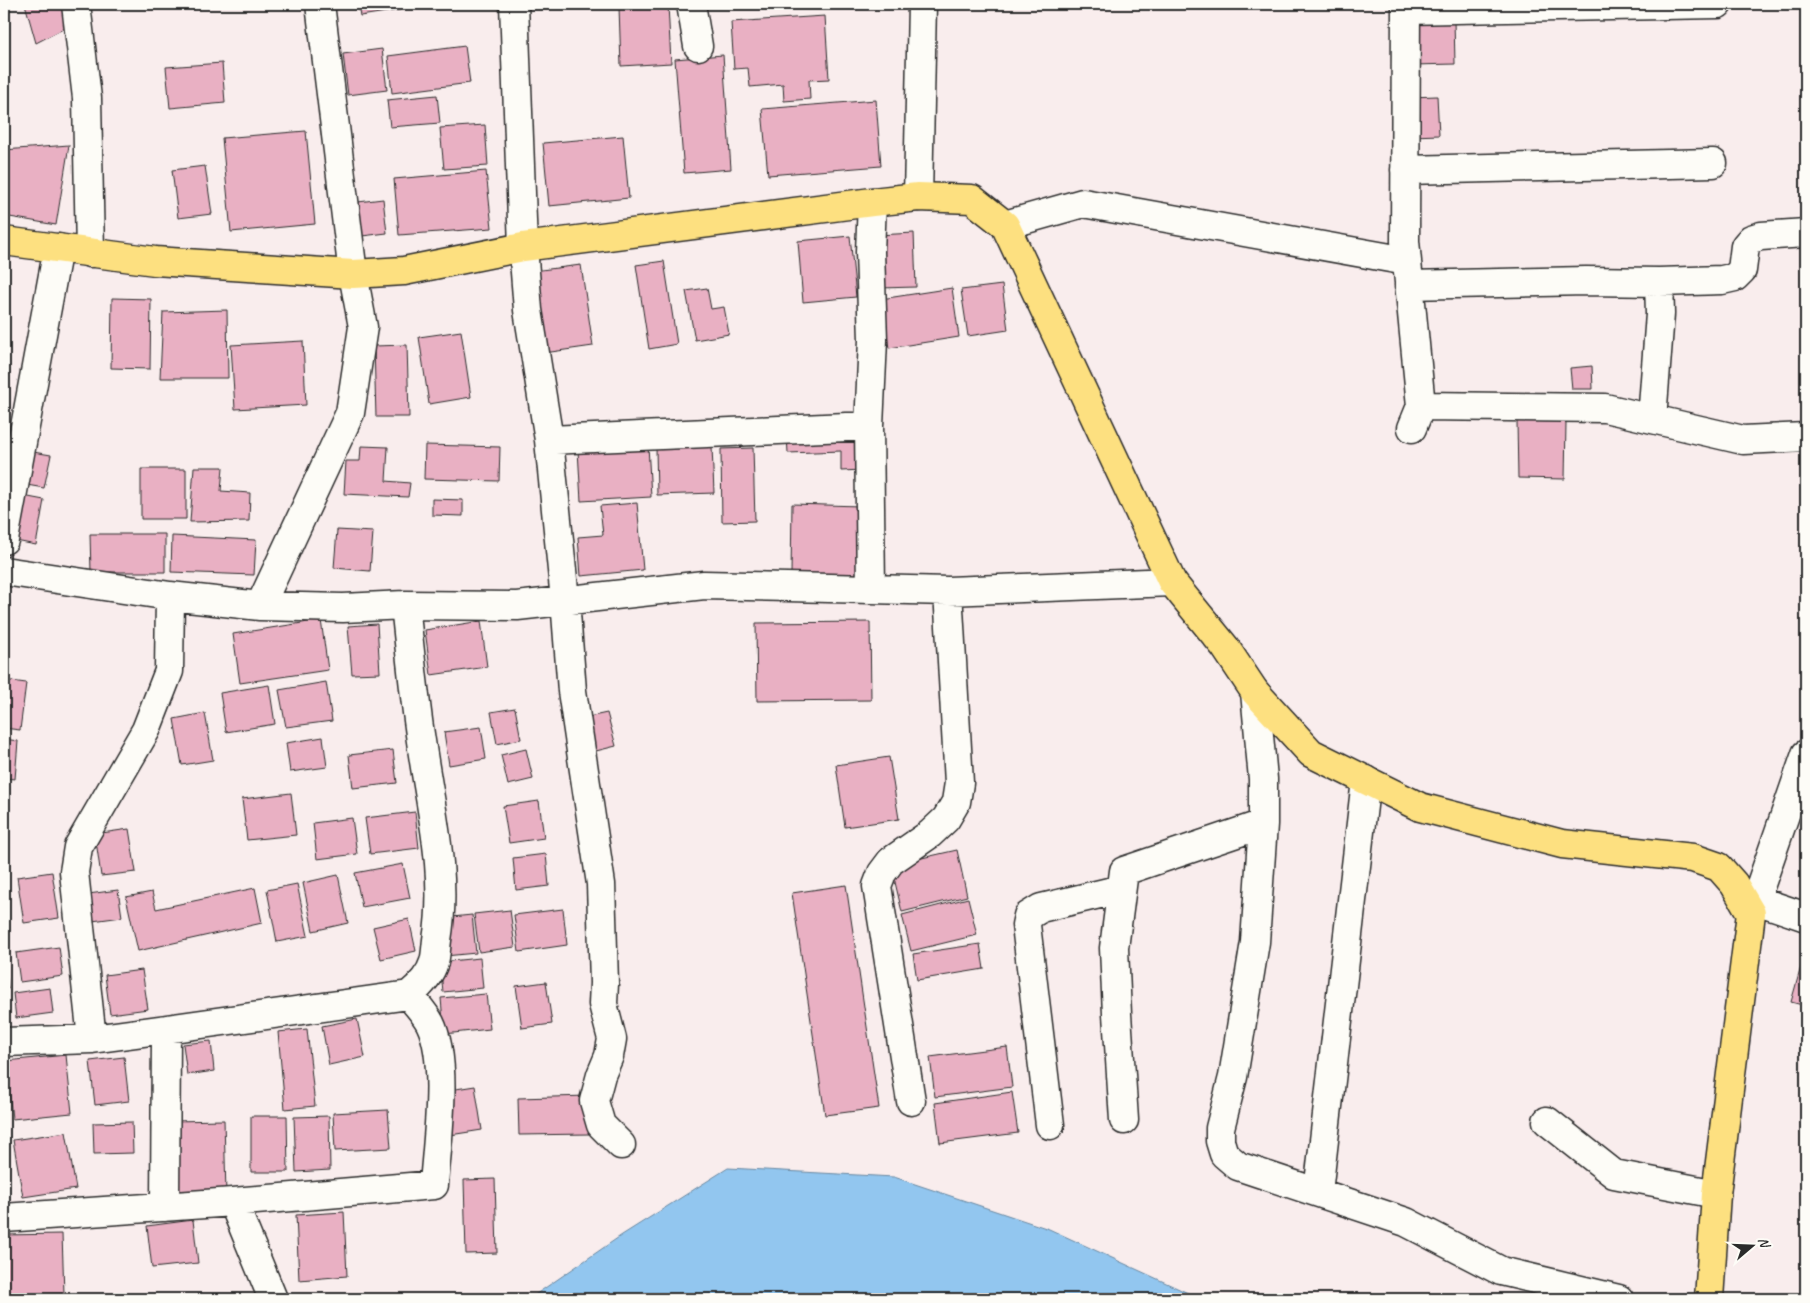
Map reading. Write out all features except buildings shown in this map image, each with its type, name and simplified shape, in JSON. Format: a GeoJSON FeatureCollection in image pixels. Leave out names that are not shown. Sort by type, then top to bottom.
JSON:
{"type":"FeatureCollection","features":[{"type":"Feature","properties":{"kind":"main road"},"geometry":{"type":"LineString","coordinates":[[4,241],[155,261],[353,274],[404,271],[523,247],[872,202],[918,198],[972,200],[1005,225],[1172,582],[1225,647],[1255,692],[1311,753],[1420,807],[1562,844],[1693,858],[1719,867],[1753,907],[1716,1194],[1709,1299]]}},
{"type":"Feature","properties":{"kind":"street"},"geometry":{"type":"LineString","coordinates":[[76,4],[87,98],[90,253]]}},
{"type":"Feature","properties":{"kind":"street"},"geometry":{"type":"LineString","coordinates":[[260,606],[350,413],[363,327],[353,274],[320,4]]}},
{"type":"Feature","properties":{"kind":"street"},"geometry":{"type":"LineString","coordinates":[[514,4],[523,247],[528,310],[549,440],[572,691],[601,884],[603,1004],[612,1040],[609,1056],[601,1075],[594,1101],[601,1124],[621,1145]]}},
{"type":"Feature","properties":{"kind":"street"},"geometry":{"type":"LineString","coordinates":[[691,4],[698,46]]}},
{"type":"Feature","properties":{"kind":"street"},"geometry":{"type":"LineString","coordinates":[[918,198],[922,4]]}},
{"type":"Feature","properties":{"kind":"street"},"geometry":{"type":"LineString","coordinates":[[1718,4],[1406,7],[1405,241],[1416,417],[1605,408],[1743,440],[1806,437]]}},
{"type":"Feature","properties":{"kind":"street"},"geometry":{"type":"LineString","coordinates":[[1405,170],[1713,163]]}},
{"type":"Feature","properties":{"kind":"street"},"geometry":{"type":"LineString","coordinates":[[871,589],[869,426],[873,340],[870,252],[872,202]]}},
{"type":"Feature","properties":{"kind":"street"},"geometry":{"type":"LineString","coordinates":[[1005,225],[1083,204],[1408,273],[1586,281],[1659,282],[1736,278],[1742,270],[1745,246],[1751,239],[1761,236],[1806,233]]}},
{"type":"Feature","properties":{"kind":"street"},"geometry":{"type":"LineString","coordinates":[[4,540],[58,248]]}},
{"type":"Feature","properties":{"kind":"street"},"geometry":{"type":"LineString","coordinates":[[1652,419],[1660,314],[1659,282]]}},
{"type":"Feature","properties":{"kind":"street"},"geometry":{"type":"LineString","coordinates":[[549,440],[869,426]]}},
{"type":"Feature","properties":{"kind":"street"},"geometry":{"type":"LineString","coordinates":[[4,571],[170,596],[260,606],[343,608],[405,605],[517,606],[704,585],[948,591],[1172,582]]}},
{"type":"Feature","properties":{"kind":"street"},"geometry":{"type":"LineString","coordinates":[[911,1101],[877,886],[882,873],[891,861],[930,834],[946,820],[956,802],[959,782],[948,591]]}},
{"type":"Feature","properties":{"kind":"street"},"geometry":{"type":"LineString","coordinates":[[92,1039],[74,872],[78,848],[146,730],[169,670],[170,596]]}},
{"type":"Feature","properties":{"kind":"street"},"geometry":{"type":"LineString","coordinates":[[4,1042],[92,1039],[409,995],[429,974],[434,962],[440,921],[440,871],[436,827],[421,741],[405,605]]}},
{"type":"Feature","properties":{"kind":"street"},"geometry":{"type":"LineString","coordinates":[[1255,692],[1263,779],[1264,824],[1255,942],[1233,1077],[1220,1128],[1220,1142],[1224,1154],[1238,1166],[1406,1222],[1502,1271],[1619,1299]]}},
{"type":"Feature","properties":{"kind":"street"},"geometry":{"type":"LineString","coordinates":[[1806,754],[1753,907],[1806,917]]}},
{"type":"Feature","properties":{"kind":"street"},"geometry":{"type":"LineString","coordinates":[[1318,1192],[1366,780]]}},
{"type":"Feature","properties":{"kind":"street"},"geometry":{"type":"LineString","coordinates":[[1124,1120],[1114,948],[1124,871],[1264,824]]}},
{"type":"Feature","properties":{"kind":"street"},"geometry":{"type":"LineString","coordinates":[[1050,1125],[1026,925],[1028,916],[1040,908],[1121,889]]}},
{"type":"Feature","properties":{"kind":"street"},"geometry":{"type":"LineString","coordinates":[[4,1218],[233,1202],[434,1185],[440,1086],[436,1041],[430,1022],[409,995]]}},
{"type":"Feature","properties":{"kind":"street"},"geometry":{"type":"LineString","coordinates":[[165,1207],[166,1029]]}},
{"type":"Feature","properties":{"kind":"street"},"geometry":{"type":"LineString","coordinates":[[1547,1121],[1614,1174],[1716,1194]]}},
{"type":"Feature","properties":{"kind":"street"},"geometry":{"type":"LineString","coordinates":[[233,1202],[273,1299]]}},
{"type":"Feature","properties":{"kind":"water"},"geometry":{"type":"Polygon","coordinates":[[[728,1168],[894,1177],[1049,1229],[1201,1299],[529,1299],[622,1235],[728,1168]]]}}]}
